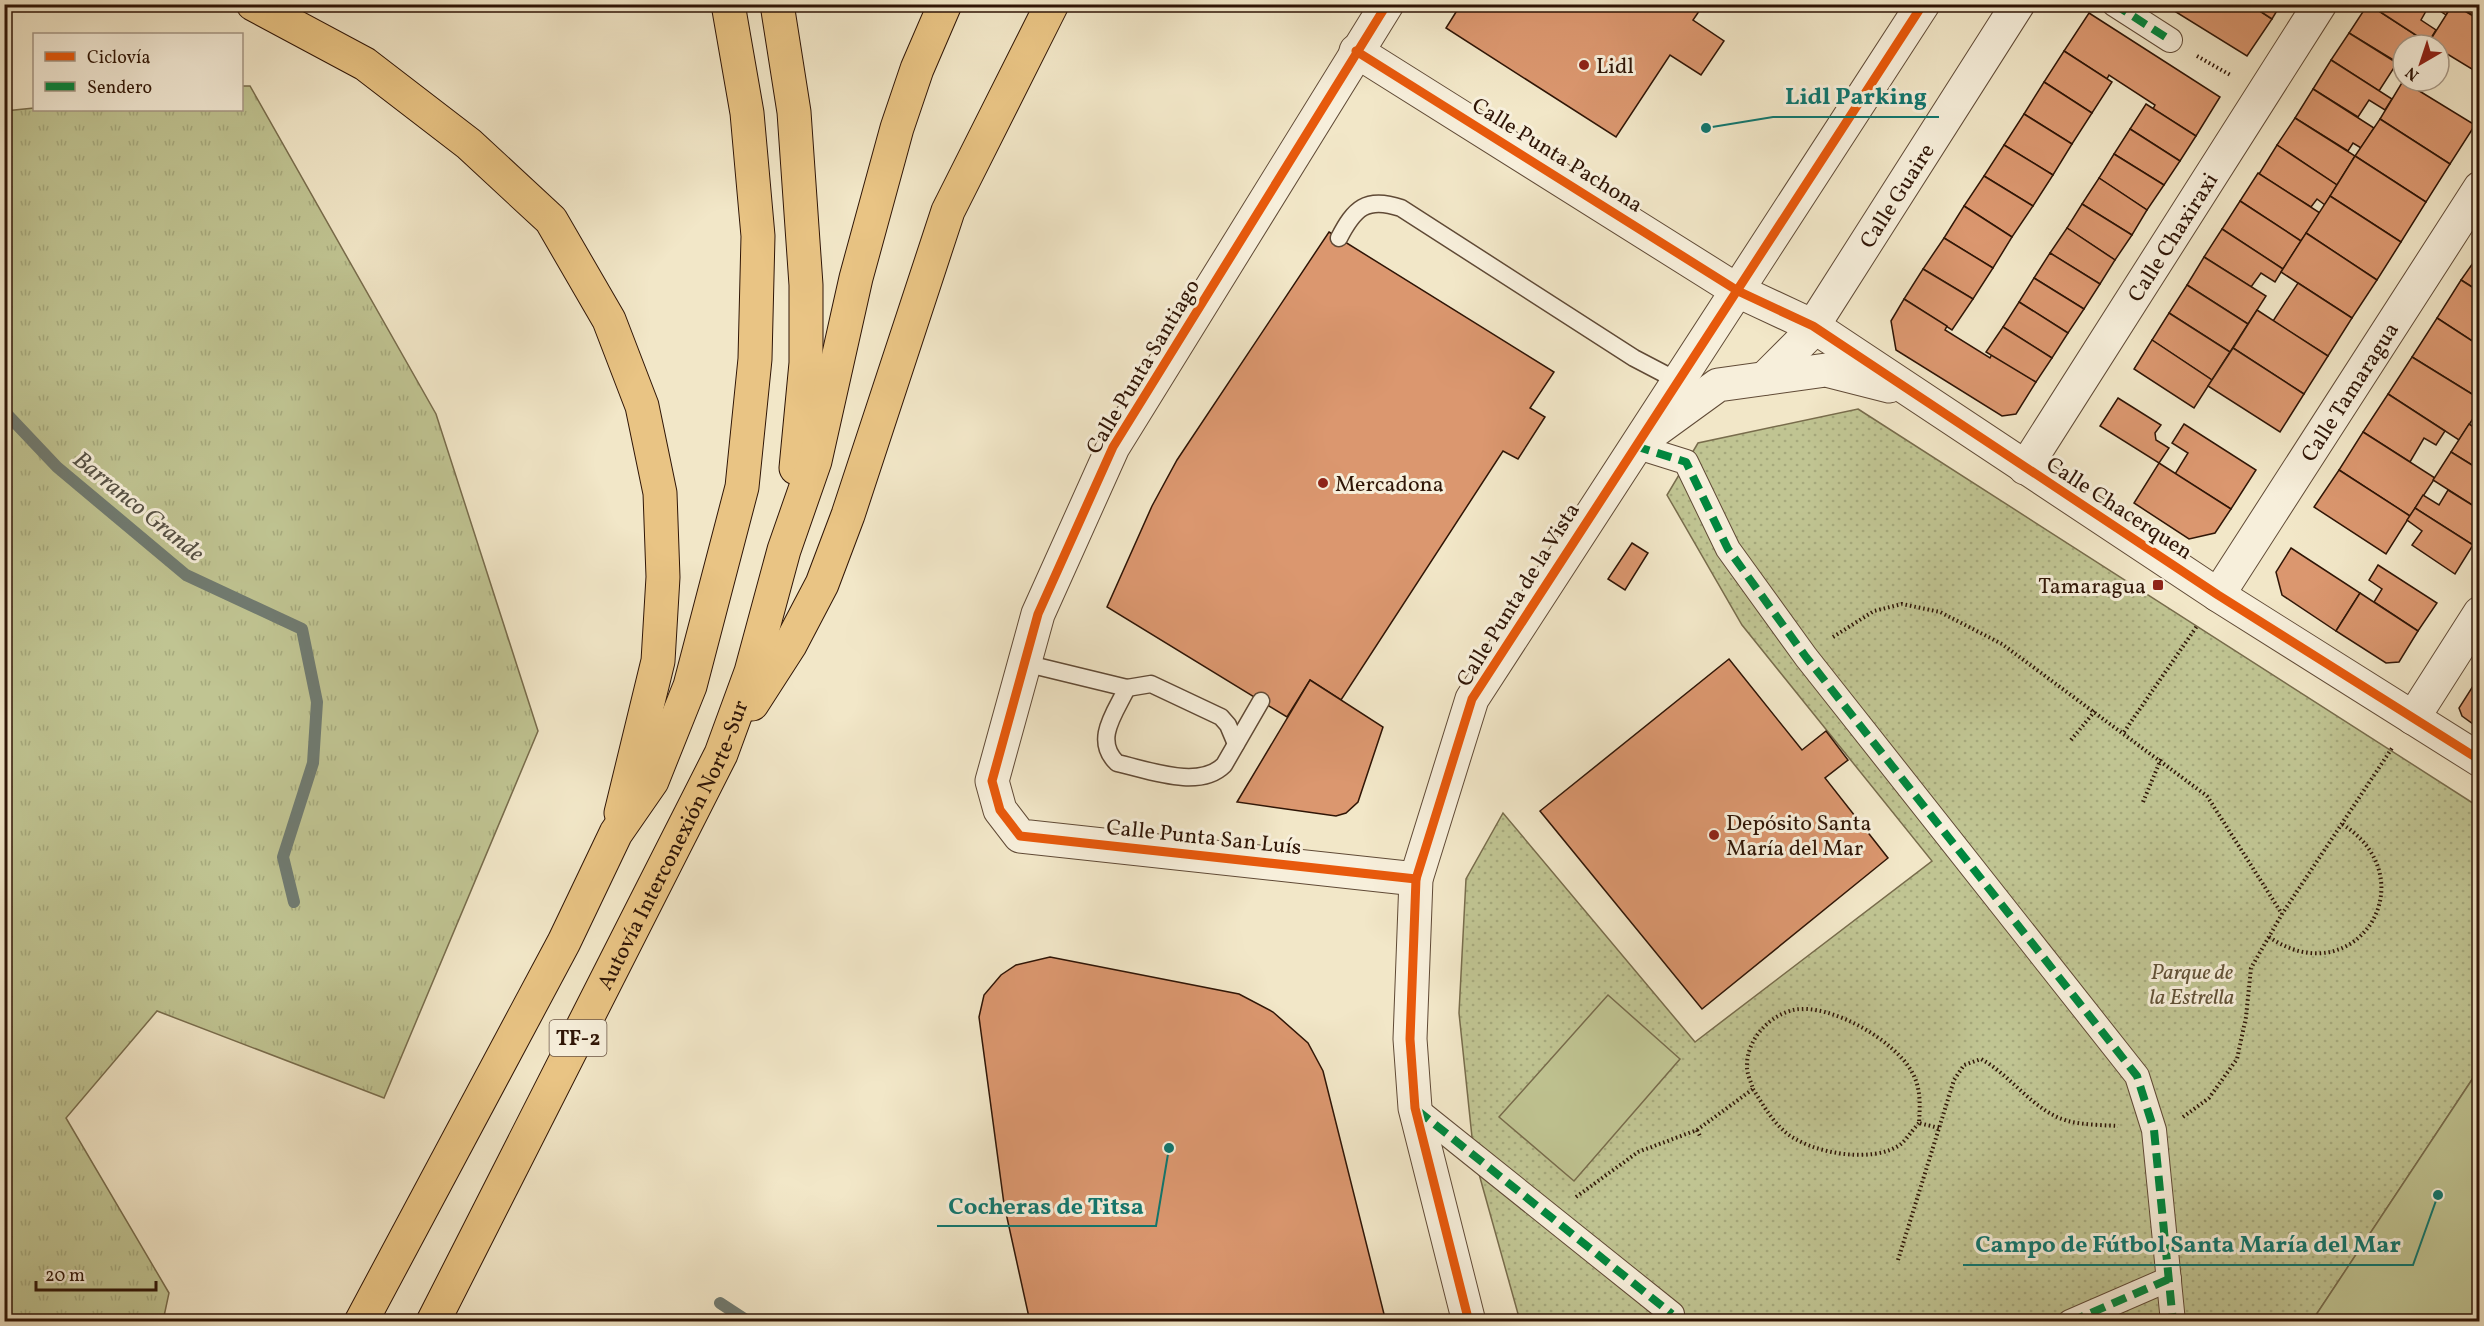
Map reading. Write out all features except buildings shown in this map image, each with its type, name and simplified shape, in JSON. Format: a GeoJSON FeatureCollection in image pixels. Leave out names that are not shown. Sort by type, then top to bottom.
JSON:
{"type":"FeatureCollection","features":[{"type":"Feature","properties":{"kind":"highway"},"geometry":{"type":"LineString","coordinates":[[253,4],[365,64],[469,144],[551,220],[609,320],[642,406],[660,493],[663,577],[658,661],[616,832]]}},
{"type":"Feature","properties":{"kind":"highway"},"geometry":{"type":"LineString","coordinates":[[616,832],[652,781],[690,686],[742,487],[755,359],[758,236],[747,113],[728,4]]}},
{"type":"Feature","properties":{"kind":"highway"},"geometry":{"type":"LineString","coordinates":[[777,4],[794,112],[806,285],[806,363],[795,473],[784,550]]}},
{"type":"Feature","properties":{"kind":"highway"},"geometry":{"type":"LineString","coordinates":[[784,550],[815,461],[879,188],[917,69],[945,4]]}},
{"type":"Feature","properties":{"kind":"highway"},"geometry":{"type":"LineString","coordinates":[[721,754],[790,645],[822,584],[848,515],[948,211],[1052,4]]}},
{"type":"Feature","properties":{"kind":"highway","name":"Autovía Interconexión Norte-Sur"},"geometry":{"type":"LineString","coordinates":[[433,1322],[721,754],[751,672],[784,550]]}},
{"type":"Feature","properties":{"kind":"highway","name":"TF-2"},"geometry":{"type":"LineString","coordinates":[[361,1322],[564,942],[616,832]]}},
{"type":"Feature","properties":{"kind":"street","name":"Calle Punta Santiago"},"geometry":{"type":"LineString","coordinates":[[1000,810],[992,781],[1038,614],[1113,447],[1387,4]]}},
{"type":"Feature","properties":{"kind":"street","name":"Calle Punta de la Vista"},"geometry":{"type":"LineString","coordinates":[[1469,1322],[1415,1108],[1410,1039],[1416,879],[1472,699],[1923,4]]}},
{"type":"Feature","properties":{"kind":"street","name":"Calle Guaire"},"geometry":{"type":"LineString","coordinates":[[1765,378],[1806,337],[2018,4]]}},
{"type":"Feature","properties":{"kind":"street"},"geometry":{"type":"LineString","coordinates":[[2114,4],[2170,40]]}},
{"type":"Feature","properties":{"kind":"street","name":"Calle Chaxiraxi"},"geometry":{"type":"LineString","coordinates":[[2025,468],[2320,4]]}},
{"type":"Feature","properties":{"kind":"street","name":"Calle Punta Pachona"},"geometry":{"type":"LineString","coordinates":[[1356,51],[1738,291]]}},
{"type":"Feature","properties":{"kind":"street","name":"Calle Tamaragua"},"geometry":{"type":"LineString","coordinates":[[2218,595],[2480,188]]}},
{"type":"Feature","properties":{"kind":"street","name":"Calle Chacerquen"},"geometry":{"type":"LineString","coordinates":[[1738,291],[1813,326],[2218,595],[2480,760]]}},
{"type":"Feature","properties":{"kind":"street"},"geometry":{"type":"LineString","coordinates":[[1711,333],[1732,364],[1765,378]]}},
{"type":"Feature","properties":{"kind":"street"},"geometry":{"type":"LineString","coordinates":[[1635,446],[1718,385],[1826,370],[1911,391]]}},
{"type":"Feature","properties":{"kind":"street"},"geometry":{"type":"LineString","coordinates":[[1635,446],[1686,462],[1728,549],[1806,657],[2138,1076],[2154,1130],[2173,1322]]}},
{"type":"Feature","properties":{"kind":"street"},"geometry":{"type":"LineString","coordinates":[[2413,718],[2480,613]]}},
{"type":"Feature","properties":{"kind":"street","name":"Calle Punta San Luís"},"geometry":{"type":"LineString","coordinates":[[1000,810],[1020,836],[1416,879]]}},
{"type":"Feature","properties":{"kind":"street"},"geometry":{"type":"LineString","coordinates":[[1415,1108],[1672,1314]]}},
{"type":"Feature","properties":{"kind":"street"},"geometry":{"type":"LineString","coordinates":[[2070,1322],[2169,1279]]}},
{"type":"Feature","properties":{"kind":"lane"},"geometry":{"type":"LineString","coordinates":[[1339,238],[1351,215],[1362,207],[1375,203],[1401,208],[1634,358],[1678,381]]}},
{"type":"Feature","properties":{"kind":"lane"},"geometry":{"type":"LineString","coordinates":[[1024,663],[1127,688],[1151,684],[1221,717],[1228,724],[1236,744]]}},
{"type":"Feature","properties":{"kind":"lane"},"geometry":{"type":"LineString","coordinates":[[1127,688],[1104,739],[1106,749],[1118,763],[1194,779],[1205,778],[1216,773],[1224,765],[1261,701]]}},
{"type":"Feature","properties":{"kind":"path"},"geometry":{"type":"LineString","coordinates":[[2170,40],[2262,94]]}},
{"type":"Feature","properties":{"kind":"path"},"geometry":{"type":"LineString","coordinates":[[2124,732],[2218,595]]}},
{"type":"Feature","properties":{"kind":"path"},"geometry":{"type":"LineString","coordinates":[[1806,657],[1848,626],[1874,611],[1902,604],[1940,612],[2002,644],[2161,759],[2207,796],[2283,914]]}},
{"type":"Feature","properties":{"kind":"path"},"geometry":{"type":"LineString","coordinates":[[2071,740],[2095,711]]}},
{"type":"Feature","properties":{"kind":"path"},"geometry":{"type":"LineString","coordinates":[[1898,1260],[1954,1080],[1964,1065],[1981,1059],[1994,1066],[2048,1112],[2067,1121],[2154,1130],[2187,1115],[2209,1098],[2237,1059],[2246,1017],[2251,968],[2283,914],[2413,718]]}},
{"type":"Feature","properties":{"kind":"path"},"geometry":{"type":"LineString","coordinates":[[2143,802],[2161,759]]}},
{"type":"Feature","properties":{"kind":"path"},"geometry":{"type":"LineString","coordinates":[[2269,937],[2283,947],[2315,954],[2348,946],[2372,923],[2382,892],[2376,859],[2368,845],[2342,824]]}},
{"type":"Feature","properties":{"kind":"path"},"geometry":{"type":"LineString","coordinates":[[1793,1010],[1824,1013],[1860,1026],[1892,1048],[1913,1073],[1920,1097],[1919,1123],[1900,1144],[1883,1152],[1856,1155],[1832,1153],[1808,1146],[1784,1132],[1770,1116],[1753,1089],[1747,1066],[1752,1043],[1766,1023],[1793,1010]]}},
{"type":"Feature","properties":{"kind":"path"},"geometry":{"type":"LineString","coordinates":[[1555,1221],[1583,1190],[1638,1152],[1697,1130],[1753,1089]]}},
{"type":"Feature","properties":{"kind":"path"},"geometry":{"type":"LineString","coordinates":[[1919,1123],[1939,1128]]}},
{"type":"Feature","properties":{"kind":"path"},"geometry":{"type":"LineString","coordinates":[[1697,1130],[1701,1137]]}},
{"type":"Feature","properties":{"kind":"green space"},"geometry":{"type":"Polygon","coordinates":[[[243,86],[250,86],[436,414],[538,731],[384,1098],[157,1011],[66,1118],[169,1293],[163,1321],[5,1321],[5,111],[33,108],[33,111],[243,111],[243,86]]]}},
{"type":"Feature","properties":{"kind":"green space","name":"Parque de la Estrella"},"geometry":{"type":"Polygon","coordinates":[[[1858,409],[2479,807],[2479,1069],[2312,1321],[1520,1321],[1474,1156],[1459,1013],[1466,879],[1503,813],[1695,1042],[1932,861],[1742,625],[1667,495],[1698,443],[1858,409]]]}},
{"type":"Feature","properties":{"kind":"green space"},"geometry":{"type":"Polygon","coordinates":[[[1608,995],[1680,1059],[1574,1181],[1499,1117],[1608,995]]]}},
{"type":"Feature","properties":{"kind":"green space"},"geometry":{"type":"Polygon","coordinates":[[[2479,1069],[2479,1321],[2312,1321],[2479,1069]]]}},
{"type":"Feature","properties":{"kind":"waterway","name":"Barranco Grande"},"geometry":{"type":"LineString","coordinates":[[4,411],[57,467],[186,575],[302,629],[317,702],[313,763],[283,857],[294,902]]}},
{"type":"Feature","properties":{"kind":"waterway","name":"Barranco Grande"},"geometry":{"type":"LineString","coordinates":[[720,1303],[749,1322]]}},
{"type":"Feature","properties":{"kind":"marked path"},"geometry":{"type":"LineString","coordinates":[[2114,4],[2170,40]]}},
{"type":"Feature","properties":{"kind":"marked path"},"geometry":{"type":"LineString","coordinates":[[1635,446],[1686,462],[1728,549],[1806,657],[2137,1076],[2154,1130],[2173,1322]]}},
{"type":"Feature","properties":{"kind":"marked path"},"geometry":{"type":"LineString","coordinates":[[1417,1110],[1672,1314]]}},
{"type":"Feature","properties":{"kind":"marked path"},"geometry":{"type":"LineString","coordinates":[[2070,1322],[2169,1279]]}},
{"type":"Feature","properties":{"kind":"cycle path"},"geometry":{"type":"LineString","coordinates":[[1387,4],[1113,447],[1038,614],[992,781],[1000,810],[1020,836],[1416,879]]}},
{"type":"Feature","properties":{"kind":"cycle path"},"geometry":{"type":"LineString","coordinates":[[1469,1322],[1415,1108],[1410,1039],[1416,879],[1472,699],[1923,4]]}},
{"type":"Feature","properties":{"kind":"cycle path"},"geometry":{"type":"LineString","coordinates":[[1356,51],[1738,291],[1813,326],[2218,595],[2480,760]]}},
{"type":"Feature","properties":{"kind":"place","name":"Lidl"},"geometry":{"type":"Point","coordinates":[1584,65]}},
{"type":"Feature","properties":{"kind":"place","name":"Lidl Parking"},"geometry":{"type":"Point","coordinates":[1706,128]}},
{"type":"Feature","properties":{"kind":"place","name":"Mercadona"},"geometry":{"type":"Point","coordinates":[1323,483]}},
{"type":"Feature","properties":{"kind":"place","name":"Tamaragua"},"geometry":{"type":"Point","coordinates":[2158,585]}},
{"type":"Feature","properties":{"kind":"place","name":"Depósito Santa María del Mar"},"geometry":{"type":"Point","coordinates":[1714,835]}},
{"type":"Feature","properties":{"kind":"place","name":"Cocheras de Titsa"},"geometry":{"type":"Point","coordinates":[1169,1148]}},
{"type":"Feature","properties":{"kind":"place","name":"Campo de Fútbol Santa María del Mar"},"geometry":{"type":"Point","coordinates":[2438,1195]}}]}
